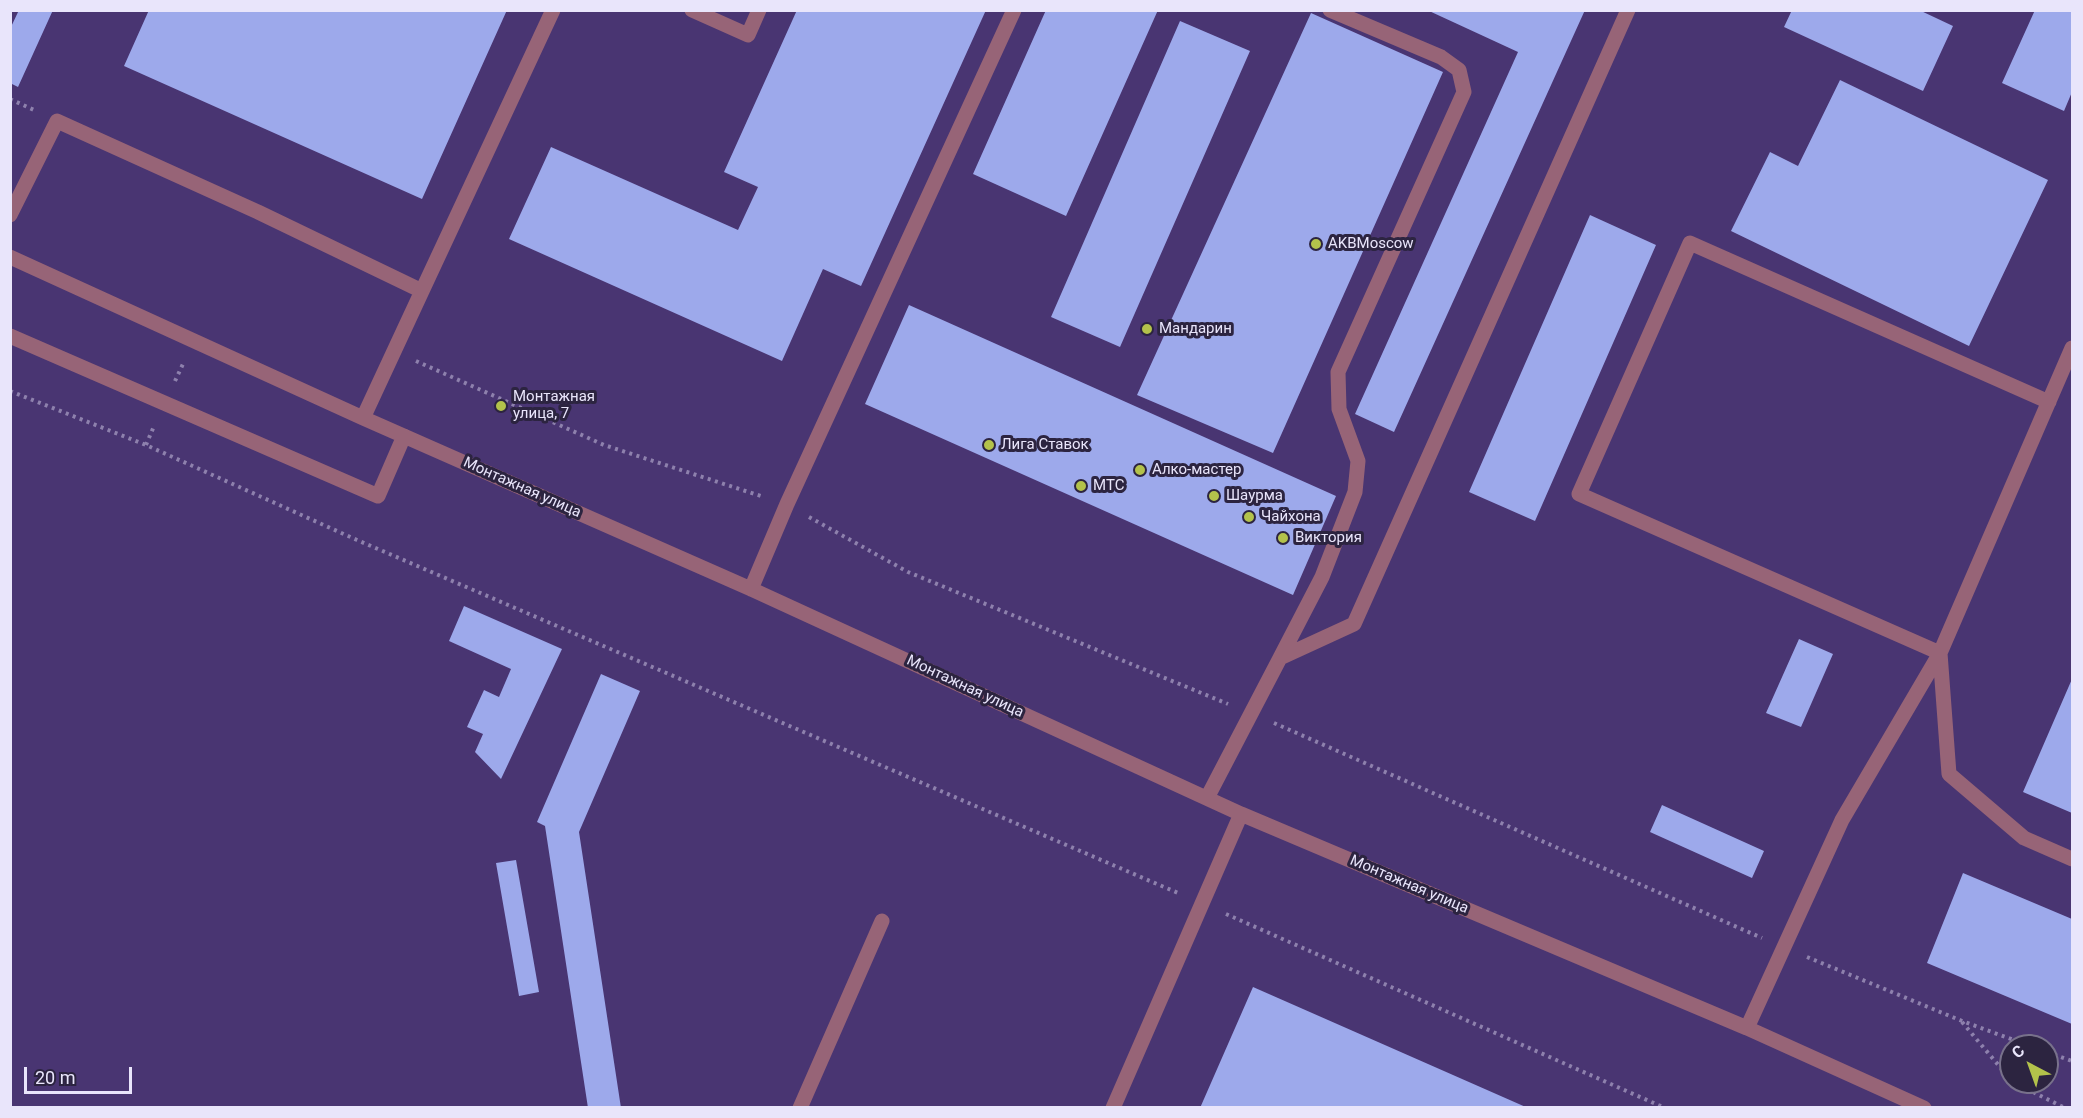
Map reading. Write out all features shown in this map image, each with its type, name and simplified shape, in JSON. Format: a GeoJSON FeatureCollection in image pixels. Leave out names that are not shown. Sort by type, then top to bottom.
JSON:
{"type":"FeatureCollection","features":[{"type":"Feature","properties":{"kind":"street"},"geometry":{"type":"LineString","coordinates":[[363,417],[553,10]]}},
{"type":"Feature","properties":{"kind":"street"},"geometry":{"type":"LineString","coordinates":[[692,10],[747,35],[759,10]]}},
{"type":"Feature","properties":{"kind":"street"},"geometry":{"type":"LineString","coordinates":[[751,589],[787,504],[1014,10]]}},
{"type":"Feature","properties":{"kind":"street"},"geometry":{"type":"LineString","coordinates":[[1207,798],[1322,577],[1355,492],[1358,461],[1339,409],[1338,372],[1464,92],[1459,70],[1441,57],[1330,10]]}},
{"type":"Feature","properties":{"kind":"street"},"geometry":{"type":"LineString","coordinates":[[1280,658],[1354,624],[1628,10]]}},
{"type":"Feature","properties":{"kind":"street"},"geometry":{"type":"LineString","coordinates":[[10,215],[57,121],[258,212],[422,291]]}},
{"type":"Feature","properties":{"kind":"street"},"geometry":{"type":"LineString","coordinates":[[1940,654],[1579,494],[1690,243],[2049,402]]}},
{"type":"Feature","properties":{"kind":"street","name":"Монтажная улица"},"geometry":{"type":"LineString","coordinates":[[10,257],[404,436],[751,589],[1241,814],[1747,1028],[1924,1107]]}},
{"type":"Feature","properties":{"kind":"street"},"geometry":{"type":"LineString","coordinates":[[10,336],[378,496],[404,436]]}},
{"type":"Feature","properties":{"kind":"street"},"geometry":{"type":"LineString","coordinates":[[1747,1028],[1842,820],[1940,654],[2073,348]]}},
{"type":"Feature","properties":{"kind":"street"},"geometry":{"type":"LineString","coordinates":[[1940,654],[1949,774],[2024,838],[2073,859]]}},
{"type":"Feature","properties":{"kind":"street"},"geometry":{"type":"LineString","coordinates":[[1113,1107],[1241,814]]}},
{"type":"Feature","properties":{"kind":"street"},"geometry":{"type":"LineString","coordinates":[[800,1107],[882,921]]}},
{"type":"Feature","properties":{"kind":"path"},"geometry":{"type":"LineString","coordinates":[[394,351],[604,445],[787,504],[908,572],[1252,714],[1785,948],[1962,1022],[1999,1035]]}},
{"type":"Feature","properties":{"kind":"path"},"geometry":{"type":"LineString","coordinates":[[10,391],[146,446],[357,540],[534,614],[1665,1107]]}},
{"type":"Feature","properties":{"kind":"path"},"geometry":{"type":"LineString","coordinates":[[1962,1022],[1999,1066]]}},
{"type":"Feature","properties":{"kind":"path"},"geometry":{"type":"LineString","coordinates":[[2038,1094],[2065,1107]]}},
{"type":"Feature","properties":{"kind":"building"},"geometry":{"type":"Polygon","coordinates":[[[19,10],[53,10],[18,87],[10,83],[10,29],[19,10]]]}},
{"type":"Feature","properties":{"kind":"building"},"geometry":{"type":"Polygon","coordinates":[[[149,10],[507,10],[422,199],[124,66],[149,10]]]}},
{"type":"Feature","properties":{"kind":"building"},"geometry":{"type":"Polygon","coordinates":[[[797,10],[986,10],[861,286],[823,269],[782,361],[509,239],[551,147],[738,230],[758,187],[724,172],[797,10]]]}},
{"type":"Feature","properties":{"kind":"building"},"geometry":{"type":"Polygon","coordinates":[[[1046,10],[1158,10],[1066,216],[973,174],[1046,10]]]}},
{"type":"Feature","properties":{"kind":"building"},"geometry":{"type":"Polygon","coordinates":[[[1427,10],[1585,10],[1394,432],[1355,414],[1518,52],[1427,10]]]}},
{"type":"Feature","properties":{"kind":"building"},"geometry":{"type":"Polygon","coordinates":[[[1792,10],[1919,10],[1953,26],[1923,91],[1784,27],[1792,10]]]}},
{"type":"Feature","properties":{"kind":"building"},"geometry":{"type":"Polygon","coordinates":[[[2035,10],[2072,10],[2072,92],[2064,111],[2002,83],[2035,10]]]}},
{"type":"Feature","properties":{"kind":"building"},"geometry":{"type":"Polygon","coordinates":[[[1311,13],[1443,72],[1273,453],[1137,395],[1311,13]]]}},
{"type":"Feature","properties":{"kind":"building"},"geometry":{"type":"Polygon","coordinates":[[[1180,21],[1250,51],[1120,347],[1051,317],[1180,21]]]}},
{"type":"Feature","properties":{"kind":"building"},"geometry":{"type":"Polygon","coordinates":[[[1840,80],[2048,180],[1969,346],[1731,231],[1770,152],[1798,166],[1840,80]]]}},
{"type":"Feature","properties":{"kind":"building"},"geometry":{"type":"Polygon","coordinates":[[[1590,215],[1656,245],[1535,521],[1469,492],[1590,215]]]}},
{"type":"Feature","properties":{"kind":"building"},"geometry":{"type":"Polygon","coordinates":[[[909,305],[1336,496],[1293,595],[865,404],[909,305]]]}},
{"type":"Feature","properties":{"kind":"building"},"geometry":{"type":"Polygon","coordinates":[[[464,606],[562,649],[501,779],[475,752],[483,734],[467,727],[484,690],[499,697],[511,669],[449,641],[464,606]]]}},
{"type":"Feature","properties":{"kind":"building"},"geometry":{"type":"Polygon","coordinates":[[[1799,639],[1833,654],[1801,727],[1766,713],[1799,639]]]}},
{"type":"Feature","properties":{"kind":"building"},"geometry":{"type":"Polygon","coordinates":[[[601,674],[640,691],[579,832],[621,1108],[588,1108],[545,826],[537,822],[601,674]]]}},
{"type":"Feature","properties":{"kind":"building"},"geometry":{"type":"Polygon","coordinates":[[[2072,679],[2072,813],[2023,792],[2072,679]]]}},
{"type":"Feature","properties":{"kind":"building"},"geometry":{"type":"Polygon","coordinates":[[[1662,805],[1764,851],[1752,878],[1650,832],[1662,805]]]}},
{"type":"Feature","properties":{"kind":"building"},"geometry":{"type":"Polygon","coordinates":[[[516,860],[539,992],[519,996],[496,863],[516,860]]]}},
{"type":"Feature","properties":{"kind":"building"},"geometry":{"type":"Polygon","coordinates":[[[1963,873],[2072,919],[2072,1024],[1927,963],[1963,873]]]}},
{"type":"Feature","properties":{"kind":"building"},"geometry":{"type":"Polygon","coordinates":[[[1253,987],[1528,1108],[1200,1108],[1253,987]]]}},
{"type":"Feature","properties":{"kind":"place","name":"AKBMoscow"},"geometry":{"type":"Point","coordinates":[1316,244]}},
{"type":"Feature","properties":{"kind":"place","name":"Мандарин"},"geometry":{"type":"Point","coordinates":[1147,329]}},
{"type":"Feature","properties":{"kind":"place","name":"Монтажная улица, 7"},"geometry":{"type":"Point","coordinates":[501,406]}},
{"type":"Feature","properties":{"kind":"place","name":"Лига Ставок"},"geometry":{"type":"Point","coordinates":[989,445]}},
{"type":"Feature","properties":{"kind":"place","name":"Алко-мастер"},"geometry":{"type":"Point","coordinates":[1140,470]}},
{"type":"Feature","properties":{"kind":"place","name":"МТС"},"geometry":{"type":"Point","coordinates":[1081,486]}},
{"type":"Feature","properties":{"kind":"place","name":"Шаурма"},"geometry":{"type":"Point","coordinates":[1214,496]}},
{"type":"Feature","properties":{"kind":"place","name":"Чайхона"},"geometry":{"type":"Point","coordinates":[1249,517]}},
{"type":"Feature","properties":{"kind":"place","name":"Виктория"},"geometry":{"type":"Point","coordinates":[1283,538]}}]}
